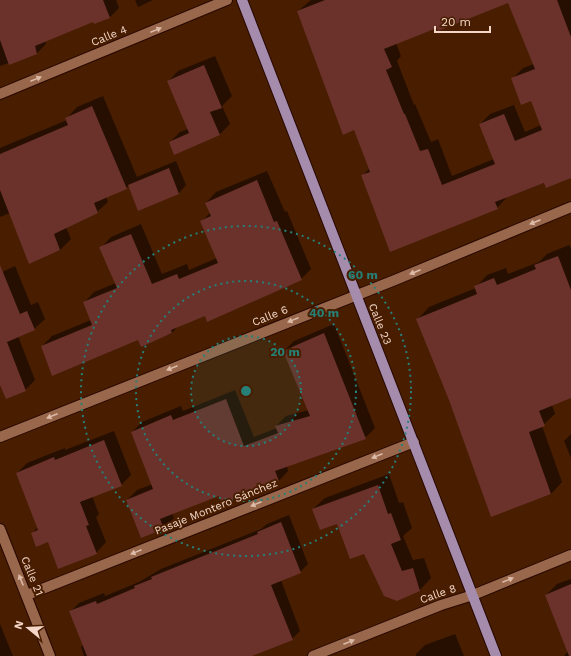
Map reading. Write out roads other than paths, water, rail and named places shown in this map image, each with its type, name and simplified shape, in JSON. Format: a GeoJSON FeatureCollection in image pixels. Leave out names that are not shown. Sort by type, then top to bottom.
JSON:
{"type":"FeatureCollection","features":[{"type":"Feature","properties":{"kind":"main road","name":"Calle 23"},"geometry":{"type":"LineString","coordinates":[[242,0],[496,656]]}},
{"type":"Feature","properties":{"kind":"street","name":"Calle 4"},"geometry":{"type":"LineString","coordinates":[[0,94],[227,0]]}},
{"type":"Feature","properties":{"kind":"street","name":"Calle 6"},"geometry":{"type":"LineString","coordinates":[[0,437],[356,296],[571,207]]}},
{"type":"Feature","properties":{"kind":"street","name":"Pasaje Montero Sánchez"},"geometry":{"type":"LineString","coordinates":[[27,595],[414,442]]}},
{"type":"Feature","properties":{"kind":"street","name":"Calle 21"},"geometry":{"type":"LineString","coordinates":[[0,529],[50,656]]}},
{"type":"Feature","properties":{"kind":"street","name":"Calle 8"},"geometry":{"type":"LineString","coordinates":[[313,656],[441,605],[473,595],[571,555]]}}]}
